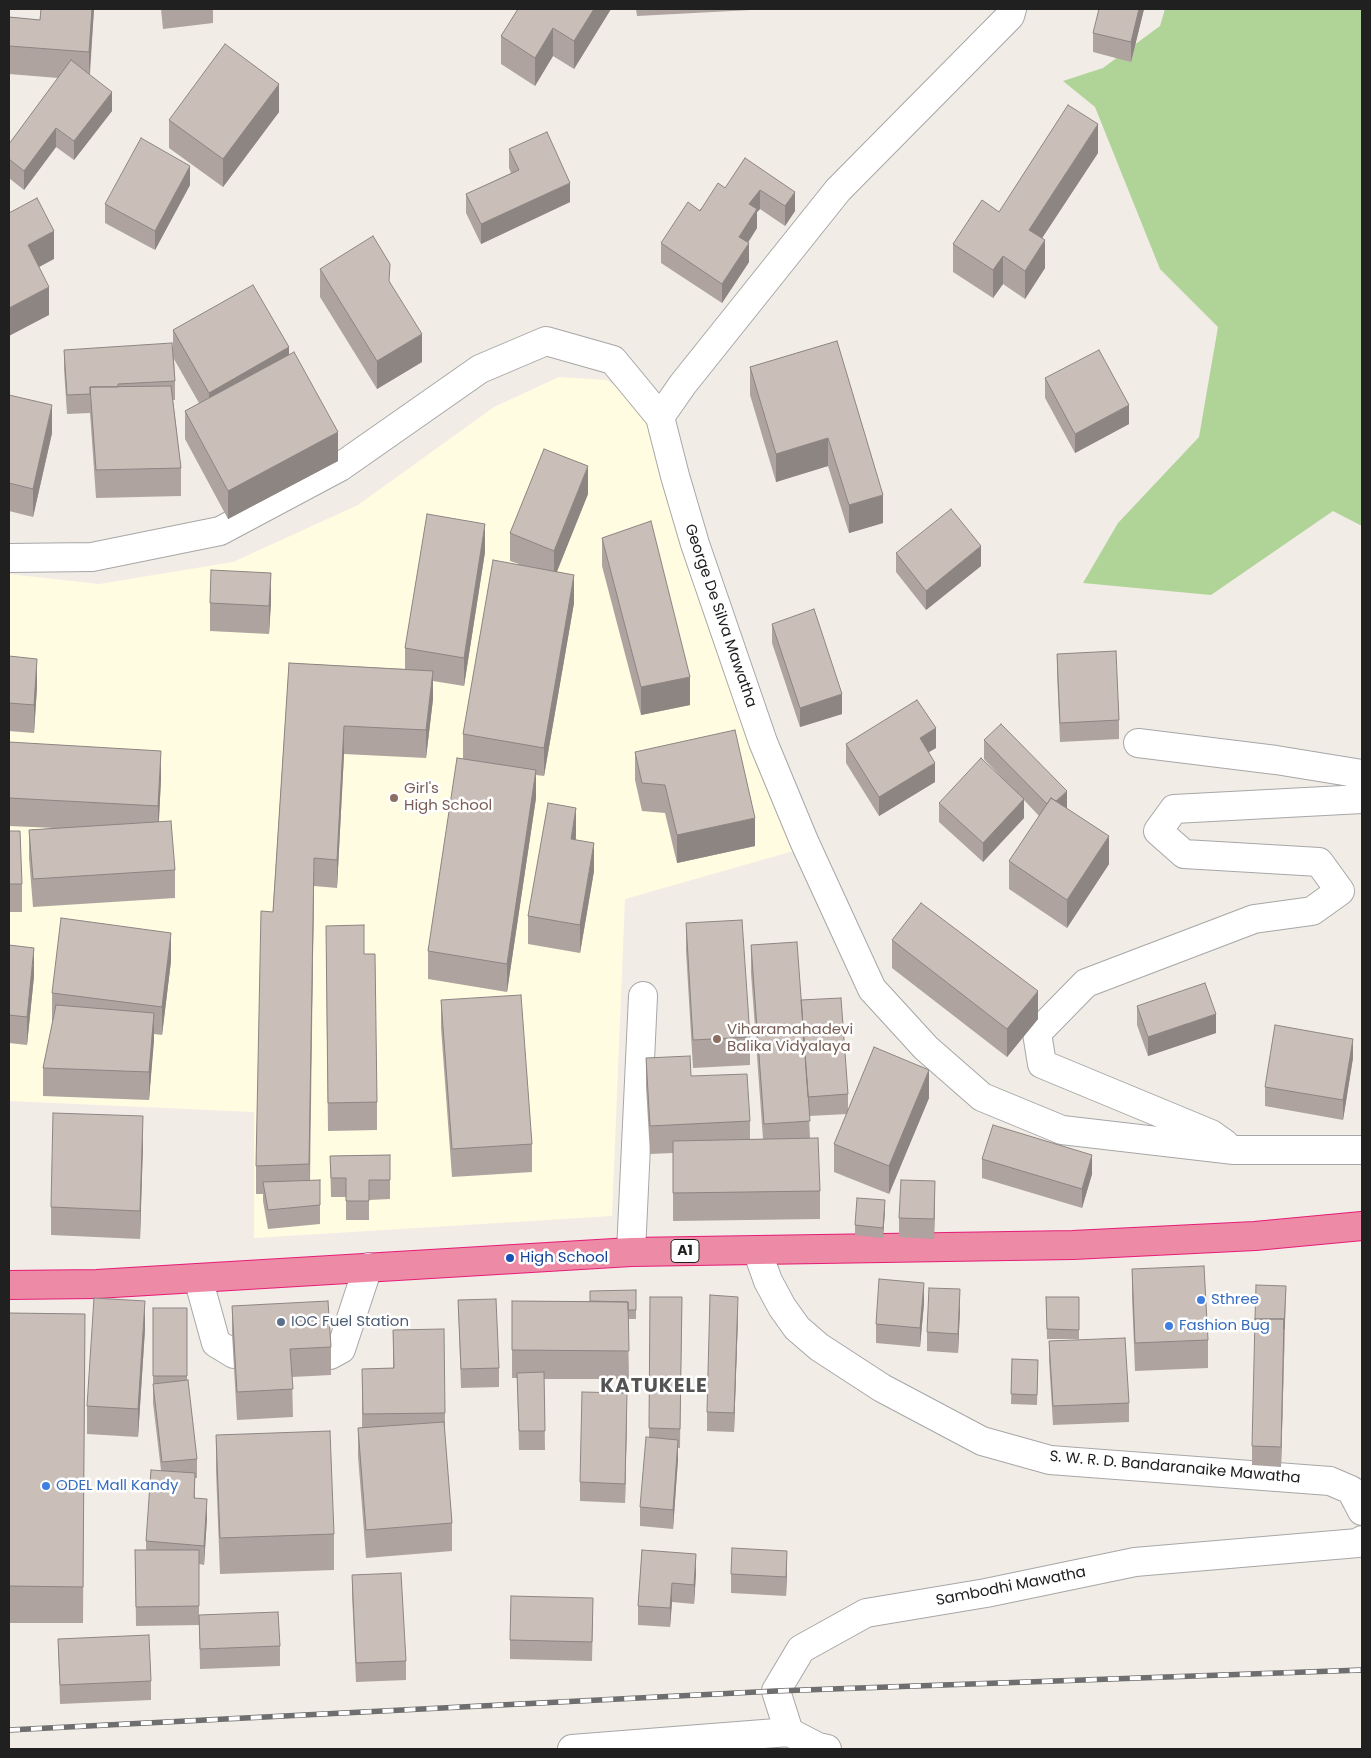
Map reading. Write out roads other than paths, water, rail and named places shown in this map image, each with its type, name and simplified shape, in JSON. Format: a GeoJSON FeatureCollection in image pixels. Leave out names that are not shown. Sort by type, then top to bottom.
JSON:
{"type":"FeatureCollection","features":[{"type":"Feature","properties":{"kind":"highway","name":"A1"},"geometry":{"type":"LineString","coordinates":[[9,1284],[97,1284],[631,1252],[1073,1245],[1255,1236],[1362,1226]]}},
{"type":"Feature","properties":{"kind":"street"},"geometry":{"type":"LineString","coordinates":[[660,417],[683,384],[838,190],[1010,16],[1012,9]]}},
{"type":"Feature","properties":{"kind":"street","name":"George De Silva Mawatha"},"geometry":{"type":"LineString","coordinates":[[9,558],[92,557],[220,531],[340,467],[480,369],[546,341],[613,360],[660,417],[695,544],[763,742],[804,841],[872,989],[926,1048],[982,1097],[1062,1130],[1234,1150],[1362,1150]]}},
{"type":"Feature","properties":{"kind":"street"},"geometry":{"type":"LineString","coordinates":[[1138,743],[1276,760],[1362,774]]}},
{"type":"Feature","properties":{"kind":"street"},"geometry":{"type":"LineString","coordinates":[[1234,1150],[1212,1134],[1042,1064],[1037,1032],[1086,983],[1254,919],[1312,911],[1340,892],[1319,862],[1184,854],[1158,831],[1174,810],[1362,799]]}},
{"type":"Feature","properties":{"kind":"street"},"geometry":{"type":"LineString","coordinates":[[631,1252],[643,996]]}},
{"type":"Feature","properties":{"kind":"street","name":"S. W. R. D. Bandaranaike Mawatha"},"geometry":{"type":"LineString","coordinates":[[757,1250],[768,1281],[782,1307],[797,1328],[819,1347],[882,1388],[982,1442],[1050,1460],[1330,1481],[1351,1490],[1362,1511]]}},
{"type":"Feature","properties":{"kind":"street"},"geometry":{"type":"LineString","coordinates":[[330,1355],[341,1350],[368,1267]]}},
{"type":"Feature","properties":{"kind":"street"},"geometry":{"type":"LineString","coordinates":[[198,1278],[216,1342],[234,1354]]}},
{"type":"Feature","properties":{"kind":"street","name":"Sambodhi Mawatha"},"geometry":{"type":"LineString","coordinates":[[789,1732],[776,1692],[800,1649],[866,1613],[986,1593],[1135,1562],[1358,1543],[1362,1540]]}},
{"type":"Feature","properties":{"kind":"street"},"geometry":{"type":"LineString","coordinates":[[572,1749],[789,1732],[818,1747],[827,1749]]}},
{"type":"Feature","properties":{"kind":"railway"},"geometry":{"type":"LineString","coordinates":[[9,1730],[776,1691],[1362,1670]]}},
{"type":"Feature","properties":{"kind":"place","name":"Girl's High School"},"geometry":{"type":"Point","coordinates":[394,798]}},
{"type":"Feature","properties":{"kind":"place","name":"Viharamahadevi Balika Vidyalaya"},"geometry":{"type":"Point","coordinates":[717,1039]}},
{"type":"Feature","properties":{"kind":"place","name":"High School"},"geometry":{"type":"Point","coordinates":[510,1258]}},
{"type":"Feature","properties":{"kind":"place","name":"Sthree"},"geometry":{"type":"Point","coordinates":[1201,1300]}},
{"type":"Feature","properties":{"kind":"place","name":"IOC Fuel Station"},"geometry":{"type":"Point","coordinates":[281,1322]}},
{"type":"Feature","properties":{"kind":"place","name":"Fashion Bug"},"geometry":{"type":"Point","coordinates":[1169,1326]}},
{"type":"Feature","properties":{"kind":"place","name":"ODEL Mall Kandy"},"geometry":{"type":"Point","coordinates":[46,1486]}},
{"type":"Feature","properties":{"kind":"district","name":"KATUKELE"},"geometry":{"type":"Point","coordinates":[654,1387]}}]}
